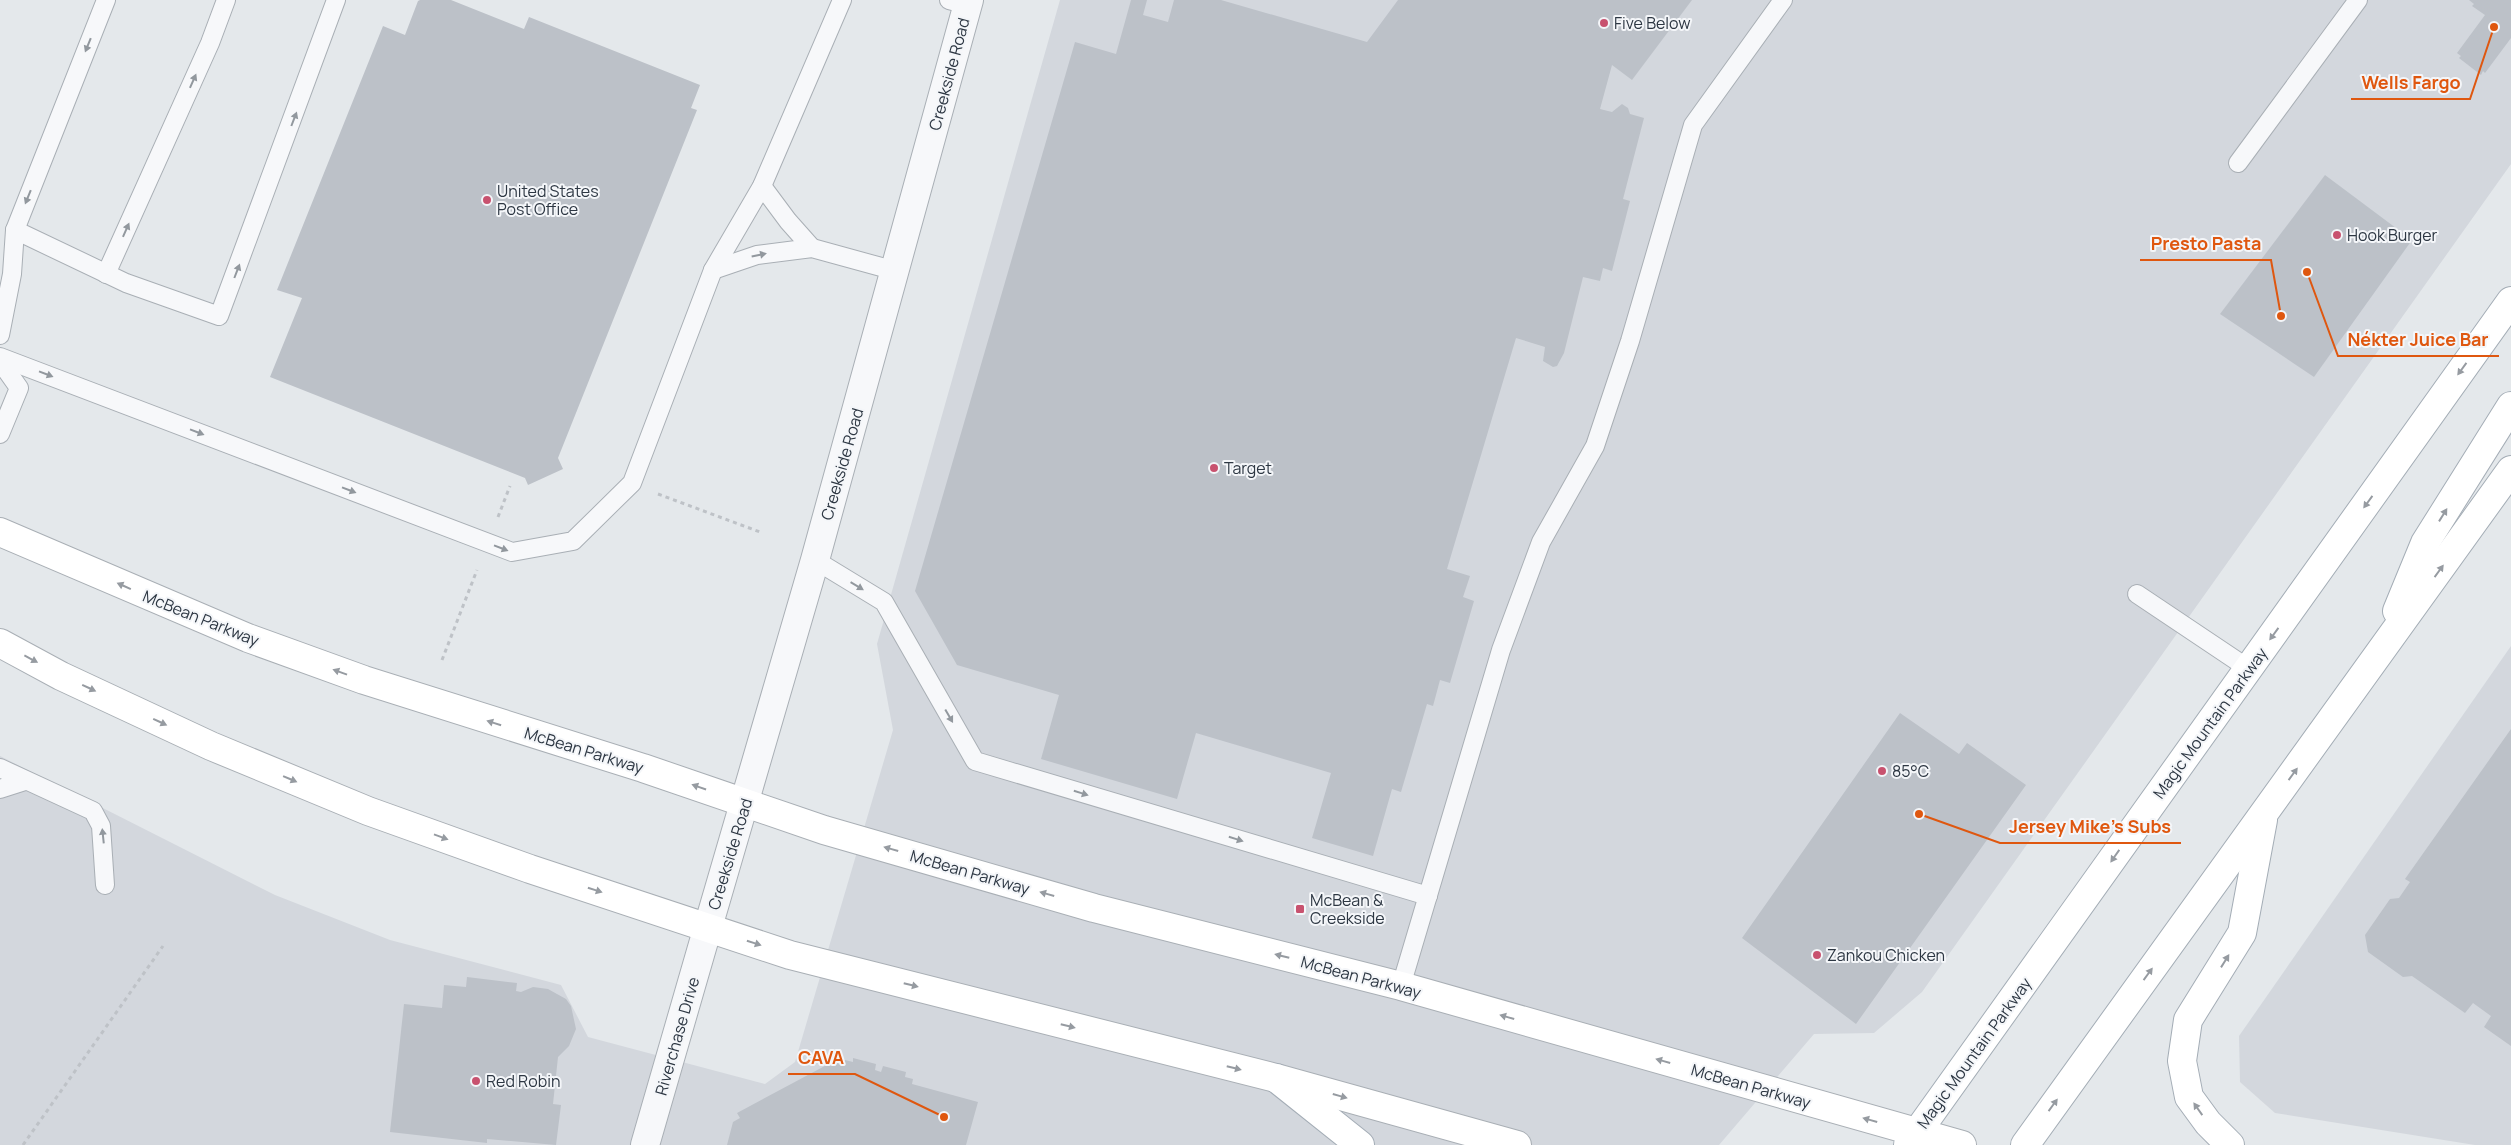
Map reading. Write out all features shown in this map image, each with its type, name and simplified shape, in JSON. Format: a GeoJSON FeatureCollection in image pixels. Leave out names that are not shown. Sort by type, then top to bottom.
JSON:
{"type":"FeatureCollection","features":[{"type":"Feature","properties":{"kind":"main road","name":"Magic Mountain Parkway"},"geometry":{"type":"LineString","coordinates":[[1912,1139],[2511,301]]}},
{"type":"Feature","properties":{"kind":"main road"},"geometry":{"type":"LineString","coordinates":[[2379,654],[2426,543],[2511,406]]}},
{"type":"Feature","properties":{"kind":"main road"},"geometry":{"type":"LineString","coordinates":[[2025,1145],[2511,470]]}},
{"type":"Feature","properties":{"kind":"main road","name":"McBean Parkway"},"geometry":{"type":"LineString","coordinates":[[0,532],[266,645],[364,680],[643,768],[824,830],[1094,908],[1401,986],[1912,1139],[1962,1145]]}},
{"type":"Feature","properties":{"kind":"main road"},"geometry":{"type":"LineString","coordinates":[[0,643],[62,676],[212,746],[368,811],[530,869],[790,955],[1276,1078],[1517,1145]]}},
{"type":"Feature","properties":{"kind":"main road"},"geometry":{"type":"LineString","coordinates":[[2230,1145],[2208,1123],[2190,1097],[2182,1061],[2188,1020],[2242,933],[2264,813]]}},
{"type":"Feature","properties":{"kind":"main road"},"geometry":{"type":"LineString","coordinates":[[1276,1078],[1360,1145]]}},
{"type":"Feature","properties":{"kind":"street","name":"Creekside Road"},"geometry":{"type":"LineString","coordinates":[[708,927],[746,803],[896,270],[962,2]]}},
{"type":"Feature","properties":{"kind":"street","name":"Riverchase Drive"},"geometry":{"type":"LineString","coordinates":[[646,1145],[708,927]]}},
{"type":"Feature","properties":{"kind":"lane"},"geometry":{"type":"LineString","coordinates":[[0,335],[12,274],[15,230],[106,0]]}},
{"type":"Feature","properties":{"kind":"lane"},"geometry":{"type":"LineString","coordinates":[[106,274],[210,43],[226,0]]}},
{"type":"Feature","properties":{"kind":"lane"},"geometry":{"type":"LineString","coordinates":[[15,230],[106,274],[219,316],[310,75],[336,0]]}},
{"type":"Feature","properties":{"kind":"lane"},"geometry":{"type":"LineString","coordinates":[[0,357],[512,552],[573,542],[632,483],[713,270],[762,186],[842,0]]}},
{"type":"Feature","properties":{"kind":"lane"},"geometry":{"type":"LineString","coordinates":[[1401,986],[1496,668],[1538,551],[1595,446],[1630,341],[1693,125],[1783,0]]}},
{"type":"Feature","properties":{"kind":"lane"},"geometry":{"type":"LineString","coordinates":[[2238,163],[2358,0]]}},
{"type":"Feature","properties":{"kind":"lane"},"geometry":{"type":"LineString","coordinates":[[762,186],[788,221],[812,248]]}},
{"type":"Feature","properties":{"kind":"lane"},"geometry":{"type":"LineString","coordinates":[[713,270],[758,255],[812,248],[896,270]]}},
{"type":"Feature","properties":{"kind":"lane"},"geometry":{"type":"LineString","coordinates":[[0,361],[19,388],[0,434]]}},
{"type":"Feature","properties":{"kind":"lane"},"geometry":{"type":"LineString","coordinates":[[815,560],[884,602],[975,761],[1428,896]]}},
{"type":"Feature","properties":{"kind":"lane"},"geometry":{"type":"LineString","coordinates":[[2137,594],[2249,669]]}},
{"type":"Feature","properties":{"kind":"lane"},"geometry":{"type":"LineString","coordinates":[[0,768],[93,811],[102,826],[105,885]]}},
{"type":"Feature","properties":{"kind":"lane"},"geometry":{"type":"LineString","coordinates":[[0,789],[25,780]]}},
{"type":"Feature","properties":{"kind":"path"},"geometry":{"type":"LineString","coordinates":[[498,519],[510,486]]}},
{"type":"Feature","properties":{"kind":"path"},"geometry":{"type":"LineString","coordinates":[[653,492],[760,532]]}},
{"type":"Feature","properties":{"kind":"path"},"geometry":{"type":"LineString","coordinates":[[442,660],[478,570]]}},
{"type":"Feature","properties":{"kind":"path"},"geometry":{"type":"LineString","coordinates":[[23,1145],[163,946]]}},
{"type":"Feature","properties":{"kind":"shaded area"},"geometry":{"type":"Polygon","coordinates":[[[1060,0],[2511,0],[2511,164],[1922,992],[1874,1033],[1814,1034],[1719,1145],[0,1145],[0,756],[275,895],[390,940],[561,985],[588,1037],[765,1084],[795,1062],[893,730],[877,644],[1060,0]]]}},
{"type":"Feature","properties":{"kind":"shaded area"},"geometry":{"type":"Polygon","coordinates":[[[2511,646],[2511,1145],[2475,1145],[2275,1113],[2240,1082],[2239,1036],[2511,646]]]}},
{"type":"Feature","properties":{"kind":"building","name":"United States Post Office"},"geometry":{"type":"Polygon","coordinates":[[[420,0],[451,0],[524,29],[529,17],[700,85],[691,108],[697,110],[558,458],[563,469],[528,485],[525,478],[270,377],[302,298],[277,290],[383,26],[405,35],[420,0]]]}},
{"type":"Feature","properties":{"kind":"building","name":"Target"},"geometry":{"type":"Polygon","coordinates":[[[1131,0],[1147,0],[1143,15],[1168,22],[1174,0],[1221,0],[1367,42],[1398,0],[1692,0],[1632,80],[1612,65],[1600,109],[1612,112],[1622,104],[1628,108],[1630,114],[1644,118],[1623,199],[1630,201],[1612,271],[1603,268],[1600,281],[1583,277],[1564,353],[1557,366],[1553,367],[1543,361],[1545,347],[1516,338],[1447,569],[1470,576],[1463,597],[1474,601],[1450,683],[1440,680],[1433,706],[1427,704],[1401,792],[1392,789],[1373,856],[1312,838],[1331,773],[1196,733],[1177,799],[1041,759],[1059,695],[957,665],[915,591],[1075,42],[1116,54],[1131,0]]]}},
{"type":"Feature","properties":{"kind":"building"},"geometry":{"type":"Polygon","coordinates":[[[2469,0],[2511,0],[2511,38],[2485,73],[2483,71],[2481,75],[2459,58],[2461,56],[2457,53],[2485,15],[2472,6],[2474,4],[2469,0]]]}},
{"type":"Feature","properties":{"kind":"building"},"geometry":{"type":"Polygon","coordinates":[[[2325,175],[2412,240],[2314,377],[2220,314],[2325,175]]]}},
{"type":"Feature","properties":{"kind":"building"},"geometry":{"type":"Polygon","coordinates":[[[1900,713],[1959,754],[1967,743],[2026,785],[1856,1024],[1742,938],[1900,713]]]}},
{"type":"Feature","properties":{"kind":"building"},"geometry":{"type":"Polygon","coordinates":[[[2511,729],[2511,1046],[2484,1027],[2491,1016],[2473,1003],[2465,1013],[2412,976],[2403,977],[2368,952],[2365,935],[2390,899],[2399,898],[2410,882],[2405,879],[2511,729]]]}},
{"type":"Feature","properties":{"kind":"building","name":"Red Robin"},"geometry":{"type":"Polygon","coordinates":[[[467,977],[517,983],[516,991],[521,992],[533,987],[548,989],[566,999],[571,1006],[576,1029],[569,1046],[558,1057],[553,1104],[561,1105],[556,1145],[487,1139],[487,1143],[390,1132],[404,1004],[442,1008],[444,985],[466,987],[467,977]]]}},
{"type":"Feature","properties":{"kind":"building"},"geometry":{"type":"Polygon","coordinates":[[[853,1058],[876,1064],[875,1070],[881,1072],[883,1066],[906,1072],[905,1077],[913,1079],[912,1084],[978,1102],[966,1145],[727,1145],[733,1122],[740,1118],[737,1113],[836,1060],[838,1064],[845,1060],[853,1062],[853,1058]]]}},
{"type":"Feature","properties":{"kind":"place","name":"Five Below"},"geometry":{"type":"Point","coordinates":[1604,23]}},
{"type":"Feature","properties":{"kind":"place","name":"Wells Fargo"},"geometry":{"type":"Point","coordinates":[2494,27]}},
{"type":"Feature","properties":{"kind":"place","name":"United States Post Office"},"geometry":{"type":"Point","coordinates":[487,200]}},
{"type":"Feature","properties":{"kind":"place","name":"Hook Burger"},"geometry":{"type":"Point","coordinates":[2337,235]}},
{"type":"Feature","properties":{"kind":"place","name":"Nékter Juice Bar"},"geometry":{"type":"Point","coordinates":[2307,272]}},
{"type":"Feature","properties":{"kind":"place","name":"Presto Pasta"},"geometry":{"type":"Point","coordinates":[2281,316]}},
{"type":"Feature","properties":{"kind":"place","name":"Target"},"geometry":{"type":"Point","coordinates":[1214,468]}},
{"type":"Feature","properties":{"kind":"place","name":"85°C"},"geometry":{"type":"Point","coordinates":[1882,771]}},
{"type":"Feature","properties":{"kind":"place","name":"Jersey Mike's Subs"},"geometry":{"type":"Point","coordinates":[1919,814]}},
{"type":"Feature","properties":{"kind":"place","name":"McBean & Creekside"},"geometry":{"type":"Point","coordinates":[1300,909]}},
{"type":"Feature","properties":{"kind":"place","name":"Zankou Chicken"},"geometry":{"type":"Point","coordinates":[1817,955]}},
{"type":"Feature","properties":{"kind":"place","name":"Red Robin"},"geometry":{"type":"Point","coordinates":[476,1081]}},
{"type":"Feature","properties":{"kind":"place","name":"CAVA"},"geometry":{"type":"Point","coordinates":[944,1117]}}]}
